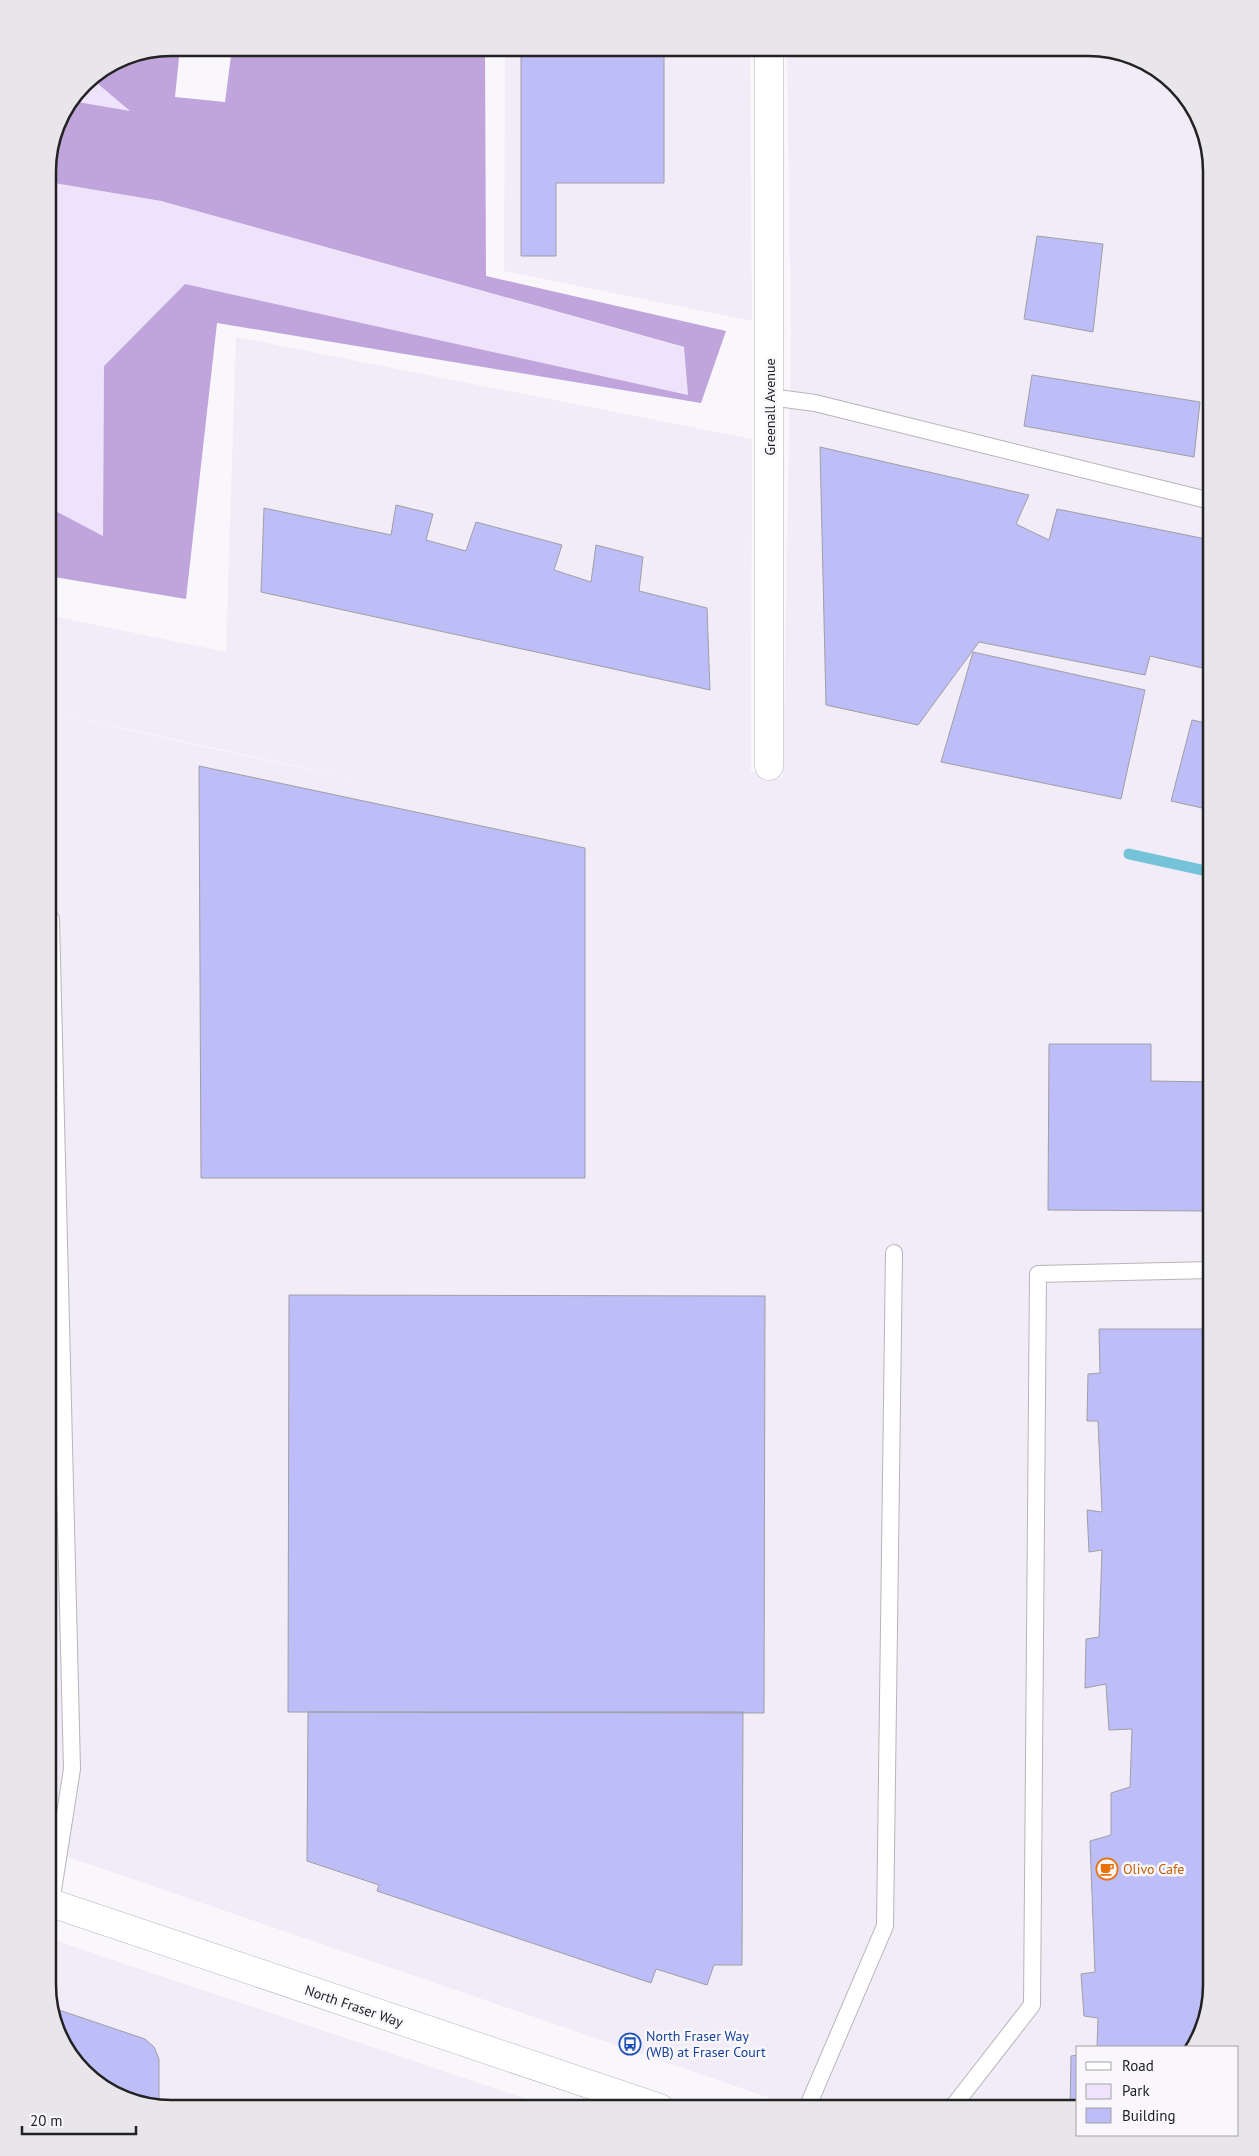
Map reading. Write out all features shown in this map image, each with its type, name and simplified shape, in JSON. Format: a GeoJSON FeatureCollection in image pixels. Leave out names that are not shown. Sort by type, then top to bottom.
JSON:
{"type":"FeatureCollection","features":[{"type":"Feature","properties":{"kind":"street","name":"Greenall Avenue"},"geometry":{"type":"LineString","coordinates":[[769,56],[769,766]]}},
{"type":"Feature","properties":{"kind":"street","name":"North Fraser Way"},"geometry":{"type":"LineString","coordinates":[[56,1905],[636,2100]]}},
{"type":"Feature","properties":{"kind":"lane"},"geometry":{"type":"LineString","coordinates":[[770,397],[815,403],[1203,499]]}},
{"type":"Feature","properties":{"kind":"lane"},"geometry":{"type":"LineString","coordinates":[[56,1121],[72,1769],[56,1862]]}},
{"type":"Feature","properties":{"kind":"lane"},"geometry":{"type":"LineString","coordinates":[[810,2100],[886,1926],[894,1254]]}},
{"type":"Feature","properties":{"kind":"lane"},"geometry":{"type":"LineString","coordinates":[[959,2100],[1032,2005],[1038,1274],[1203,1270]]}},
{"type":"Feature","properties":{"kind":"shaded area"},"geometry":{"type":"Polygon","coordinates":[[[179,56],[175,97],[225,102],[231,56],[485,56],[486,276],[726,331],[701,403],[217,323],[186,599],[56,577],[56,511],[103,536],[104,366],[185,284],[688,395],[684,347],[161,201],[56,183],[56,163],[60,141],[68,120],[79,102],[130,111],[97,83],[120,68],[149,58],[179,56]]]}},
{"type":"Feature","properties":{"kind":"shaded area"},"geometry":{"type":"Polygon","coordinates":[[[505,56],[750,56],[752,321],[504,271],[505,56]]]}},
{"type":"Feature","properties":{"kind":"shaded area"},"geometry":{"type":"Polygon","coordinates":[[[787,56],[1096,56],[1125,62],[1139,68],[1164,85],[1183,107],[1197,134],[1203,163],[1203,1993],[1197,2022],[1185,2046],[1076,2046],[1076,2100],[776,2100],[56,1853],[56,714],[392,787],[56,714],[56,617],[226,652],[236,337],[752,439],[751,771],[783,777],[791,329],[787,56]]]}},
{"type":"Feature","properties":{"kind":"shaded area"},"geometry":{"type":"Polygon","coordinates":[[[56,1941],[529,2100],[163,2100],[134,2094],[120,2088],[95,2071],[85,2061],[68,2036],[62,2022],[57,2000],[56,1941]]]}},
{"type":"Feature","properties":{"kind":"green space"},"geometry":{"type":"Polygon","coordinates":[[[97,83],[131,112],[79,102],[97,83]]]}},
{"type":"Feature","properties":{"kind":"green space"},"geometry":{"type":"Polygon","coordinates":[[[56,183],[161,201],[685,348],[688,395],[185,284],[104,366],[103,537],[56,511],[56,183]]]}},
{"type":"Feature","properties":{"kind":"building"},"geometry":{"type":"Polygon","coordinates":[[[521,56],[664,56],[664,183],[556,183],[556,256],[521,256],[521,56]]]}},
{"type":"Feature","properties":{"kind":"building"},"geometry":{"type":"Polygon","coordinates":[[[1037,236],[1103,244],[1093,332],[1024,319],[1037,236]]]}},
{"type":"Feature","properties":{"kind":"building"},"geometry":{"type":"Polygon","coordinates":[[[1032,375],[1200,402],[1194,457],[1024,426],[1032,375]]]}},
{"type":"Feature","properties":{"kind":"building"},"geometry":{"type":"Polygon","coordinates":[[[820,447],[1029,495],[1016,524],[1049,540],[1057,509],[1203,538],[1203,668],[1150,656],[1145,675],[979,642],[918,725],[826,705],[820,447]]]}},
{"type":"Feature","properties":{"kind":"building"},"geometry":{"type":"Polygon","coordinates":[[[396,505],[433,514],[426,540],[466,551],[476,522],[562,545],[554,570],[591,582],[596,545],[643,557],[639,591],[707,608],[710,690],[261,592],[264,508],[391,535],[396,505]]]}},
{"type":"Feature","properties":{"kind":"building"},"geometry":{"type":"Polygon","coordinates":[[[973,652],[1145,690],[1121,799],[941,762],[973,652]]]}},
{"type":"Feature","properties":{"kind":"building"},"geometry":{"type":"Polygon","coordinates":[[[1192,720],[1203,722],[1203,808],[1171,801],[1192,720]]]}},
{"type":"Feature","properties":{"kind":"building"},"geometry":{"type":"Polygon","coordinates":[[[199,766],[585,848],[585,1178],[201,1178],[199,766]]]}},
{"type":"Feature","properties":{"kind":"building"},"geometry":{"type":"Polygon","coordinates":[[[1049,1044],[1151,1044],[1151,1081],[1203,1082],[1203,1211],[1048,1210],[1049,1044]]]}},
{"type":"Feature","properties":{"kind":"building"},"geometry":{"type":"Polygon","coordinates":[[[289,1295],[765,1296],[764,1713],[288,1712],[289,1295]]]}},
{"type":"Feature","properties":{"kind":"building"},"geometry":{"type":"Polygon","coordinates":[[[1099,1329],[1203,1329],[1203,1993],[1197,2022],[1185,2046],[1097,2046],[1098,2018],[1084,2016],[1081,1974],[1095,1972],[1090,1841],[1111,1835],[1111,1793],[1130,1787],[1132,1729],[1109,1730],[1106,1684],[1085,1688],[1086,1639],[1099,1637],[1102,1550],[1089,1552],[1087,1510],[1102,1512],[1098,1421],[1087,1421],[1088,1374],[1100,1373],[1099,1329]]]}},
{"type":"Feature","properties":{"kind":"building"},"geometry":{"type":"Polygon","coordinates":[[[308,1712],[743,1712],[742,1965],[714,1965],[707,1985],[656,1969],[651,1983],[377,1891],[379,1885],[307,1861],[308,1712]]]}},
{"type":"Feature","properties":{"kind":"building"},"geometry":{"type":"Polygon","coordinates":[[[59,2010],[145,2039],[154,2047],[159,2059],[159,2099],[134,2094],[120,2088],[95,2071],[85,2061],[68,2036],[59,2010]]]}},
{"type":"Feature","properties":{"kind":"building"},"geometry":{"type":"Polygon","coordinates":[[[1076,2055],[1076,2100],[1070,2100],[1071,2056],[1076,2055]]]}},
{"type":"Feature","properties":{"kind":"waterway"},"geometry":{"type":"LineString","coordinates":[[1129,854],[1203,870]]}},
{"type":"Feature","properties":{"kind":"place","name":"Olivo Cafe"},"geometry":{"type":"Point","coordinates":[1107,1869]}},
{"type":"Feature","properties":{"kind":"place","name":"North Fraser Way (WB) at Fraser Court"},"geometry":{"type":"Point","coordinates":[630,2044]}}]}
